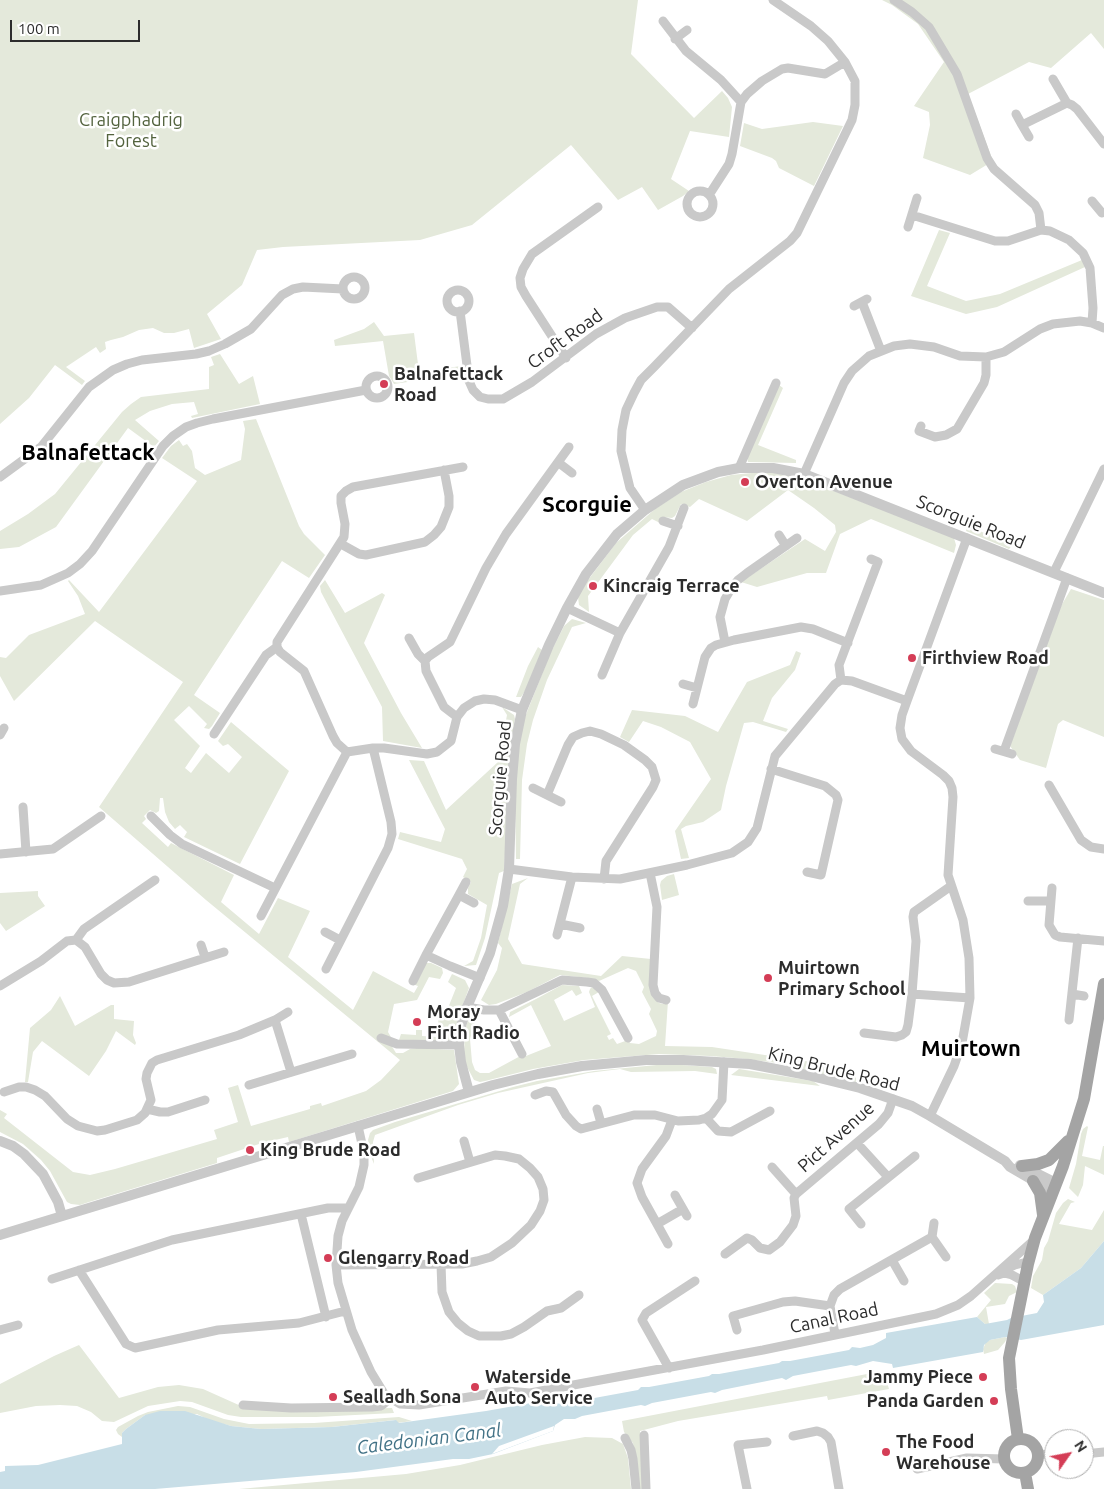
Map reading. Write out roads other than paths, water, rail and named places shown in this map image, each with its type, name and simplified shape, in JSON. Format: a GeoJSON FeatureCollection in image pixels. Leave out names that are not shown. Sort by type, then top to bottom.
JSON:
{"type":"FeatureCollection","features":[{"type":"Feature","properties":{"kind":"main road"},"geometry":{"type":"LineString","coordinates":[[1018,1439],[1009,1358],[1028,1264],[1085,1092],[1104,984]]}},
{"type":"Feature","properties":{"kind":"main road"},"geometry":{"type":"LineString","coordinates":[[1022,1166],[1038,1164],[1049,1160],[1070,1140]]}},
{"type":"Feature","properties":{"kind":"main road"},"geometry":{"type":"LineString","coordinates":[[1033,1181],[1040,1193],[1043,1220]]}},
{"type":"Feature","properties":{"kind":"main road"},"geometry":{"type":"LineString","coordinates":[[1018,1439],[1030,1441],[1035,1445],[1039,1454],[1036,1466],[1025,1473],[1014,1472],[1009,1468],[1004,1459],[1006,1447],[1010,1442],[1018,1439]]}},
{"type":"Feature","properties":{"kind":"main road"},"geometry":{"type":"LineString","coordinates":[[1025,1473],[1028,1489]]}},
{"type":"Feature","properties":{"kind":"street"},"geometry":{"type":"LineString","coordinates":[[645,510],[630,488],[621,451],[626,410],[641,380],[729,289],[790,241],[797,233],[852,120],[855,106],[855,81],[845,62],[837,50],[812,26],[773,0]]}},
{"type":"Feature","properties":{"kind":"street"},"geometry":{"type":"LineString","coordinates":[[894,0],[929,27],[957,74],[987,158],[994,170],[1035,205],[1040,213],[1041,230]]}},
{"type":"Feature","properties":{"kind":"street"},"geometry":{"type":"LineString","coordinates":[[662,21],[686,51],[721,80],[742,102]]}},
{"type":"Feature","properties":{"kind":"street"},"geometry":{"type":"LineString","coordinates":[[675,39],[687,30]]}},
{"type":"Feature","properties":{"kind":"street"},"geometry":{"type":"LineString","coordinates":[[709,195],[729,164],[742,102],[748,94],[762,81],[782,69],[788,68],[825,74],[845,62]]}},
{"type":"Feature","properties":{"kind":"street"},"geometry":{"type":"LineString","coordinates":[[1053,79],[1067,103],[1077,109],[1104,144]]}},
{"type":"Feature","properties":{"kind":"street"},"geometry":{"type":"LineString","coordinates":[[1022,125],[1067,103]]}},
{"type":"Feature","properties":{"kind":"street"},"geometry":{"type":"LineString","coordinates":[[1016,114],[1029,137]]}},
{"type":"Feature","properties":{"kind":"street"},"geometry":{"type":"LineString","coordinates":[[908,227],[917,198]]}},
{"type":"Feature","properties":{"kind":"street"},"geometry":{"type":"LineString","coordinates":[[1092,201],[1102,209]]}},
{"type":"Feature","properties":{"kind":"street"},"geometry":{"type":"LineString","coordinates":[[566,358],[526,296],[521,287],[520,278],[522,269],[532,254],[598,207]]}},
{"type":"Feature","properties":{"kind":"street"},"geometry":{"type":"LineString","coordinates":[[912,215],[1002,242],[1041,230],[1050,231],[1069,240],[1078,247],[1087,259],[1092,282],[1092,323]]}},
{"type":"Feature","properties":{"kind":"street"},"geometry":{"type":"LineString","coordinates":[[0,477],[41,447],[89,387],[113,370],[142,360],[196,354],[225,344],[251,329],[282,295],[293,289],[343,289]]}},
{"type":"Feature","properties":{"kind":"street"},"geometry":{"type":"LineString","coordinates":[[861,302],[881,351]]}},
{"type":"Feature","properties":{"kind":"street","name":"Croft Road"},"geometry":{"type":"LineString","coordinates":[[460,311],[469,381],[473,390],[480,397],[488,399],[503,399],[532,382],[596,334],[625,318],[657,307],[668,307],[692,328]]}},
{"type":"Feature","properties":{"kind":"street"},"geometry":{"type":"LineString","coordinates":[[804,474],[844,383],[852,371],[862,362],[881,351],[894,346],[916,344],[934,347],[960,356],[986,357],[1004,352],[1040,329],[1053,324],[1080,321],[1104,328]]}},
{"type":"Feature","properties":{"kind":"street"},"geometry":{"type":"LineString","coordinates":[[921,426],[919,431],[935,436],[946,435],[956,429],[984,383],[986,357]]}},
{"type":"Feature","properties":{"kind":"street"},"geometry":{"type":"LineString","coordinates":[[739,468],[776,383]]}},
{"type":"Feature","properties":{"kind":"street"},"geometry":{"type":"LineString","coordinates":[[0,591],[41,586],[56,580],[80,564],[92,551],[163,446],[186,427],[213,419],[366,390]]}},
{"type":"Feature","properties":{"kind":"street"},"geometry":{"type":"LineString","coordinates":[[425,661],[450,642],[486,568],[506,534],[569,447]]}},
{"type":"Feature","properties":{"kind":"street"},"geometry":{"type":"LineString","coordinates":[[559,463],[572,473]]}},
{"type":"Feature","properties":{"kind":"street"},"geometry":{"type":"LineString","coordinates":[[347,752],[333,736],[304,671],[284,656],[277,647],[277,642],[341,544],[346,524],[341,496],[346,490],[353,487],[463,466]]}},
{"type":"Feature","properties":{"kind":"street","name":"Scorguie Road"},"geometry":{"type":"LineString","coordinates":[[469,1092],[461,1062],[459,1045],[461,1026],[498,929],[509,869],[512,779],[515,744],[522,710],[548,645],[586,574],[617,534],[645,510],[683,485],[718,472],[739,468],[773,468],[804,474],[1104,593]]}},
{"type":"Feature","properties":{"kind":"street"},"geometry":{"type":"LineString","coordinates":[[1054,572],[1104,469]]}},
{"type":"Feature","properties":{"kind":"street"},"geometry":{"type":"LineString","coordinates":[[341,544],[359,554],[366,555],[425,542],[441,527],[449,508],[449,496],[444,470]]}},
{"type":"Feature","properties":{"kind":"street"},"geometry":{"type":"LineString","coordinates":[[602,674],[620,633],[669,547],[684,508]]}},
{"type":"Feature","properties":{"kind":"street"},"geometry":{"type":"LineString","coordinates":[[663,521],[678,526]]}},
{"type":"Feature","properties":{"kind":"street"},"geometry":{"type":"LineString","coordinates":[[779,535],[786,546]]}},
{"type":"Feature","properties":{"kind":"street"},"geometry":{"type":"LineString","coordinates":[[725,642],[720,617],[725,599],[731,589],[738,580],[797,538]]}},
{"type":"Feature","properties":{"kind":"street"},"geometry":{"type":"LineString","coordinates":[[930,1116],[951,1073],[962,1044],[970,998],[971,977],[962,920],[948,875],[952,788],[949,781],[943,775],[911,751],[902,739],[900,728],[907,701],[968,538]]}},
{"type":"Feature","properties":{"kind":"street"},"geometry":{"type":"LineString","coordinates":[[841,680],[838,665],[878,562],[871,560]]}},
{"type":"Feature","properties":{"kind":"street"},"geometry":{"type":"LineString","coordinates":[[1004,752],[1067,578]]}},
{"type":"Feature","properties":{"kind":"street"},"geometry":{"type":"LineString","coordinates":[[567,608],[620,633]]}},
{"type":"Feature","properties":{"kind":"street"},"geometry":{"type":"LineString","coordinates":[[693,704],[702,664],[708,652],[716,645],[801,627],[814,629],[848,642]]}},
{"type":"Feature","properties":{"kind":"street"},"geometry":{"type":"LineString","coordinates":[[409,638],[418,654],[425,661],[426,671],[444,706],[457,717]]}},
{"type":"Feature","properties":{"kind":"street"},"geometry":{"type":"LineString","coordinates":[[214,734],[266,655],[277,647]]}},
{"type":"Feature","properties":{"kind":"street"},"geometry":{"type":"LineString","coordinates":[[509,869],[620,879],[732,853],[748,842],[757,828],[775,756],[830,689],[841,680],[852,681],[907,701]]}},
{"type":"Feature","properties":{"kind":"street"},"geometry":{"type":"LineString","coordinates":[[683,684],[697,688]]}},
{"type":"Feature","properties":{"kind":"street"},"geometry":{"type":"LineString","coordinates":[[347,752],[373,748],[418,754],[437,752],[451,741],[457,717],[464,708],[474,701],[484,699],[495,700],[522,710]]}},
{"type":"Feature","properties":{"kind":"street"},"geometry":{"type":"LineString","coordinates":[[547,795],[568,745],[573,737],[582,732],[601,734],[624,745],[652,767],[656,780],[653,787],[606,861],[604,879]]}},
{"type":"Feature","properties":{"kind":"street"},"geometry":{"type":"LineString","coordinates":[[326,969],[388,848],[392,834],[391,822],[373,748]]}},
{"type":"Feature","properties":{"kind":"street"},"geometry":{"type":"LineString","coordinates":[[261,916],[347,752]]}},
{"type":"Feature","properties":{"kind":"street"},"geometry":{"type":"LineString","coordinates":[[771,769],[825,786],[836,795],[838,800],[821,875],[806,872]]}},
{"type":"Feature","properties":{"kind":"street"},"geometry":{"type":"LineString","coordinates":[[1049,785],[1081,840],[1091,847],[1104,849]]}},
{"type":"Feature","properties":{"kind":"street"},"geometry":{"type":"LineString","coordinates":[[532,788],[561,802]]}},
{"type":"Feature","properties":{"kind":"street"},"geometry":{"type":"LineString","coordinates":[[26,812],[26,852]]}},
{"type":"Feature","properties":{"kind":"street"},"geometry":{"type":"LineString","coordinates":[[0,854],[53,849],[97,819],[87,814]]}},
{"type":"Feature","properties":{"kind":"street"},"geometry":{"type":"LineString","coordinates":[[151,816],[182,844],[275,888]]}},
{"type":"Feature","properties":{"kind":"street"},"geometry":{"type":"LineString","coordinates":[[650,873],[657,907],[653,985],[655,993],[659,998],[666,1000]]}},
{"type":"Feature","properties":{"kind":"street"},"geometry":{"type":"LineString","coordinates":[[557,934],[572,876]]}},
{"type":"Feature","properties":{"kind":"street"},"geometry":{"type":"LineString","coordinates":[[76,940],[84,929],[155,880]]}},
{"type":"Feature","properties":{"kind":"street"},"geometry":{"type":"LineString","coordinates":[[413,981],[466,882]]}},
{"type":"Feature","properties":{"kind":"street"},"geometry":{"type":"LineString","coordinates":[[864,1033],[896,1037],[906,1032],[912,994],[916,941],[914,912],[951,886]]}},
{"type":"Feature","properties":{"kind":"street"},"geometry":{"type":"LineString","coordinates":[[1052,888],[1049,925],[1054,935],[1104,940]]}},
{"type":"Feature","properties":{"kind":"street"},"geometry":{"type":"LineString","coordinates":[[459,894],[474,903]]}},
{"type":"Feature","properties":{"kind":"street"},"geometry":{"type":"LineString","coordinates":[[1028,901],[1051,901]]}},
{"type":"Feature","properties":{"kind":"street"},"geometry":{"type":"LineString","coordinates":[[560,924],[580,928]]}},
{"type":"Feature","properties":{"kind":"street"},"geometry":{"type":"LineString","coordinates":[[325,932],[340,940]]}},
{"type":"Feature","properties":{"kind":"street"},"geometry":{"type":"LineString","coordinates":[[1069,1020],[1078,938]]}},
{"type":"Feature","properties":{"kind":"street"},"geometry":{"type":"LineString","coordinates":[[0,986],[36,965],[67,941],[76,940],[85,947],[101,974],[106,980],[114,983],[129,982],[224,952]]}},
{"type":"Feature","properties":{"kind":"street"},"geometry":{"type":"LineString","coordinates":[[201,945],[206,957]]}},
{"type":"Feature","properties":{"kind":"street"},"geometry":{"type":"LineString","coordinates":[[426,955],[480,978]]}},
{"type":"Feature","properties":{"kind":"street"},"geometry":{"type":"LineString","coordinates":[[467,1007],[499,1010],[562,980],[594,983],[602,990],[628,1038]]}},
{"type":"Feature","properties":{"kind":"street"},"geometry":{"type":"LineString","coordinates":[[912,994],[970,998]]}},
{"type":"Feature","properties":{"kind":"street"},"geometry":{"type":"LineString","coordinates":[[1072,994],[1084,996]]}},
{"type":"Feature","properties":{"kind":"street"},"geometry":{"type":"LineString","coordinates":[[499,1010],[522,1054]]}},
{"type":"Feature","properties":{"kind":"street"},"geometry":{"type":"LineString","coordinates":[[1,1091],[19,1087],[35,1090],[45,1096],[67,1119],[78,1126],[97,1131],[137,1120],[147,1109],[151,1100],[146,1080],[152,1063],[156,1060],[232,1037],[275,1020],[288,1012]]}},
{"type":"Feature","properties":{"kind":"street"},"geometry":{"type":"LineString","coordinates":[[275,1020],[291,1072]]}},
{"type":"Feature","properties":{"kind":"street"},"geometry":{"type":"LineString","coordinates":[[381,1038],[397,1044],[459,1045]]}},
{"type":"Feature","properties":{"kind":"street"},"geometry":{"type":"LineString","coordinates":[[249,1085],[352,1054]]}},
{"type":"Feature","properties":{"kind":"street","name":"King Brude Road"},"geometry":{"type":"LineString","coordinates":[[0,1235],[516,1079],[589,1065],[662,1059],[750,1064],[807,1075],[860,1088],[894,1099],[930,1116],[1005,1161],[1010,1167],[1033,1181],[1054,1188]]}},
{"type":"Feature","properties":{"kind":"street"},"geometry":{"type":"LineString","coordinates":[[535,1094],[546,1091],[553,1092],[566,1115],[581,1129],[623,1117],[646,1115],[655,1115],[685,1122],[706,1118],[712,1114],[722,1100],[724,1062]]}},
{"type":"Feature","properties":{"kind":"street","name":"Pict Avenue"},"geometry":{"type":"LineString","coordinates":[[724,1254],[747,1238],[760,1248],[769,1250],[780,1242],[794,1226],[796,1216],[794,1198],[796,1194],[885,1119],[894,1099]]}},
{"type":"Feature","properties":{"kind":"street"},"geometry":{"type":"LineString","coordinates":[[147,1109],[168,1112],[205,1100]]}},
{"type":"Feature","properties":{"kind":"street"},"geometry":{"type":"LineString","coordinates":[[597,1109],[602,1123]]}},
{"type":"Feature","properties":{"kind":"street"},"geometry":{"type":"LineString","coordinates":[[706,1118],[718,1131],[731,1132],[751,1127],[770,1111]]}},
{"type":"Feature","properties":{"kind":"street"},"geometry":{"type":"LineString","coordinates":[[668,1244],[642,1197],[637,1183],[642,1169],[666,1136],[672,1120]]}},
{"type":"Feature","properties":{"kind":"street"},"geometry":{"type":"LineString","coordinates":[[243,1405],[291,1408],[372,1408],[381,1406],[390,1399],[385,1395],[371,1372],[352,1330],[338,1283],[336,1265],[338,1236],[348,1208],[359,1187],[364,1165],[364,1153],[358,1126]]}},
{"type":"Feature","properties":{"kind":"street"},"geometry":{"type":"LineString","coordinates":[[0,1141],[24,1154],[44,1174],[58,1202],[62,1216]]}},
{"type":"Feature","properties":{"kind":"street"},"geometry":{"type":"LineString","coordinates":[[464,1141],[470,1162]]}},
{"type":"Feature","properties":{"kind":"street"},"geometry":{"type":"LineString","coordinates":[[857,1143],[888,1177]]}},
{"type":"Feature","properties":{"kind":"street"},"geometry":{"type":"LineString","coordinates":[[336,1265],[462,1264],[477,1262],[503,1250],[531,1225],[540,1211],[544,1200],[543,1189],[538,1177],[519,1159],[505,1156],[495,1155],[418,1178]]}},
{"type":"Feature","properties":{"kind":"street"},"geometry":{"type":"LineString","coordinates":[[861,1224],[849,1209],[915,1156]]}},
{"type":"Feature","properties":{"kind":"street","name":"King Brude Road"},"geometry":{"type":"LineString","coordinates":[[1005,1161],[1022,1166],[1054,1188]]}},
{"type":"Feature","properties":{"kind":"street","name":"Pict Avenue"},"geometry":{"type":"LineString","coordinates":[[772,1167],[796,1194]]}},
{"type":"Feature","properties":{"kind":"street"},"geometry":{"type":"LineString","coordinates":[[657,1224],[685,1212],[675,1195]]}},
{"type":"Feature","properties":{"kind":"street"},"geometry":{"type":"LineString","coordinates":[[52,1280],[172,1240],[328,1208],[348,1208]]}},
{"type":"Feature","properties":{"kind":"street"},"geometry":{"type":"LineString","coordinates":[[301,1214],[326,1317]]}},
{"type":"Feature","properties":{"kind":"street"},"geometry":{"type":"LineString","coordinates":[[934,1223],[932,1237],[946,1257]]}},
{"type":"Feature","properties":{"kind":"street"},"geometry":{"type":"LineString","coordinates":[[835,1334],[830,1306],[834,1294],[932,1237]]}},
{"type":"Feature","properties":{"kind":"street","name":"Canal Road"},"geometry":{"type":"LineString","coordinates":[[390,1399],[400,1404],[419,1405],[506,1391],[530,1393],[669,1368],[944,1312],[971,1296],[1036,1238]]}},
{"type":"Feature","properties":{"kind":"street"},"geometry":{"type":"LineString","coordinates":[[892,1260],[904,1281]]}},
{"type":"Feature","properties":{"kind":"street"},"geometry":{"type":"LineString","coordinates":[[441,1264],[442,1292],[449,1312],[458,1323],[468,1331],[479,1336],[511,1334],[547,1311],[561,1308],[579,1295]]}},
{"type":"Feature","properties":{"kind":"street","name":"Canal Road"},"geometry":{"type":"LineString","coordinates":[[995,1275],[1015,1265],[1028,1264]]}},
{"type":"Feature","properties":{"kind":"street"},"geometry":{"type":"LineString","coordinates":[[78,1270],[126,1344],[130,1347],[142,1347],[218,1330],[298,1324],[345,1311]]}},
{"type":"Feature","properties":{"kind":"street"},"geometry":{"type":"LineString","coordinates":[[995,1275],[1004,1273],[1012,1275],[1024,1287]]}},
{"type":"Feature","properties":{"kind":"street"},"geometry":{"type":"LineString","coordinates":[[669,1368],[642,1320],[646,1313],[695,1281]]}},
{"type":"Feature","properties":{"kind":"street"},"geometry":{"type":"LineString","coordinates":[[737,1330],[733,1316],[783,1302],[795,1301],[830,1306]]}},
{"type":"Feature","properties":{"kind":"street"},"geometry":{"type":"LineString","coordinates":[[0,1330],[18,1325]]}},
{"type":"Feature","properties":{"kind":"street"},"geometry":{"type":"LineString","coordinates":[[793,1436],[817,1431],[828,1437],[831,1442],[839,1489]]}},
{"type":"Feature","properties":{"kind":"street"},"geometry":{"type":"LineString","coordinates":[[644,1435],[646,1489]]}},
{"type":"Feature","properties":{"kind":"street"},"geometry":{"type":"LineString","coordinates":[[625,1438],[633,1459],[636,1489]]}},
{"type":"Feature","properties":{"kind":"street"},"geometry":{"type":"LineString","coordinates":[[747,1489],[738,1441],[767,1442]]}},
{"type":"Feature","properties":{"kind":"street"},"geometry":{"type":"LineString","coordinates":[[1039,1454],[1044,1454]]}},
{"type":"Feature","properties":{"kind":"street"},"geometry":{"type":"LineString","coordinates":[[916,1469],[967,1458],[1004,1459]]}},
{"type":"Feature","properties":{"kind":"water","name":"Caledonian Canal"},"geometry":{"type":"Polygon","coordinates":[[[1104,1241],[1104,1325],[1021,1340],[1005,1337],[990,1340],[984,1345],[983,1352],[893,1368],[892,1364],[873,1361],[856,1366],[851,1365],[793,1376],[786,1380],[782,1378],[715,1393],[711,1392],[645,1406],[641,1405],[575,1419],[564,1419],[555,1425],[553,1431],[493,1454],[469,1459],[453,1459],[356,1472],[155,1489],[0,1489],[0,1472],[5,1471],[5,1466],[38,1465],[122,1444],[122,1433],[126,1429],[145,1415],[160,1411],[185,1411],[231,1426],[261,1429],[332,1427],[396,1420],[399,1423],[548,1400],[554,1403],[568,1403],[571,1400],[578,1401],[638,1390],[641,1387],[849,1350],[852,1347],[860,1348],[873,1345],[886,1338],[886,1333],[977,1317],[985,1324],[1007,1320],[1037,1313],[1044,1302],[1043,1295],[1081,1268],[1104,1241]]]}},
{"type":"Feature","properties":{"kind":"place","name":"Balnafettack Road"},"geometry":{"type":"Point","coordinates":[384,384]}},
{"type":"Feature","properties":{"kind":"place","name":"Overton Avenue"},"geometry":{"type":"Point","coordinates":[745,482]}},
{"type":"Feature","properties":{"kind":"place","name":"Kincraig Terrace"},"geometry":{"type":"Point","coordinates":[593,586]}},
{"type":"Feature","properties":{"kind":"place","name":"Firthview Road"},"geometry":{"type":"Point","coordinates":[912,658]}},
{"type":"Feature","properties":{"kind":"place","name":"Muirtown Primary School"},"geometry":{"type":"Point","coordinates":[768,978]}},
{"type":"Feature","properties":{"kind":"place","name":"Moray Firth Radio"},"geometry":{"type":"Point","coordinates":[417,1022]}},
{"type":"Feature","properties":{"kind":"place","name":"King Brude Road"},"geometry":{"type":"Point","coordinates":[250,1150]}},
{"type":"Feature","properties":{"kind":"place","name":"Glengarry Road"},"geometry":{"type":"Point","coordinates":[328,1258]}},
{"type":"Feature","properties":{"kind":"place","name":"Jammy Piece"},"geometry":{"type":"Point","coordinates":[983,1377]}},
{"type":"Feature","properties":{"kind":"place","name":"Waterside Auto Service"},"geometry":{"type":"Point","coordinates":[475,1387]}},
{"type":"Feature","properties":{"kind":"place","name":"Sealladh Sona"},"geometry":{"type":"Point","coordinates":[333,1397]}},
{"type":"Feature","properties":{"kind":"place","name":"Panda Garden"},"geometry":{"type":"Point","coordinates":[994,1401]}},
{"type":"Feature","properties":{"kind":"place","name":"The Food Warehouse"},"geometry":{"type":"Point","coordinates":[886,1452]}},
{"type":"Feature","properties":{"kind":"district","name":"Balnafettack"},"geometry":{"type":"Point","coordinates":[88,453]}},
{"type":"Feature","properties":{"kind":"district","name":"Scorguie"},"geometry":{"type":"Point","coordinates":[587,505]}},
{"type":"Feature","properties":{"kind":"district","name":"Muirtown"},"geometry":{"type":"Point","coordinates":[971,1049]}},
{"type":"Feature","properties":{"kind":"park label","name":"Craigphadrig Forest"},"geometry":{"type":"Point","coordinates":[131,130]}}]}
